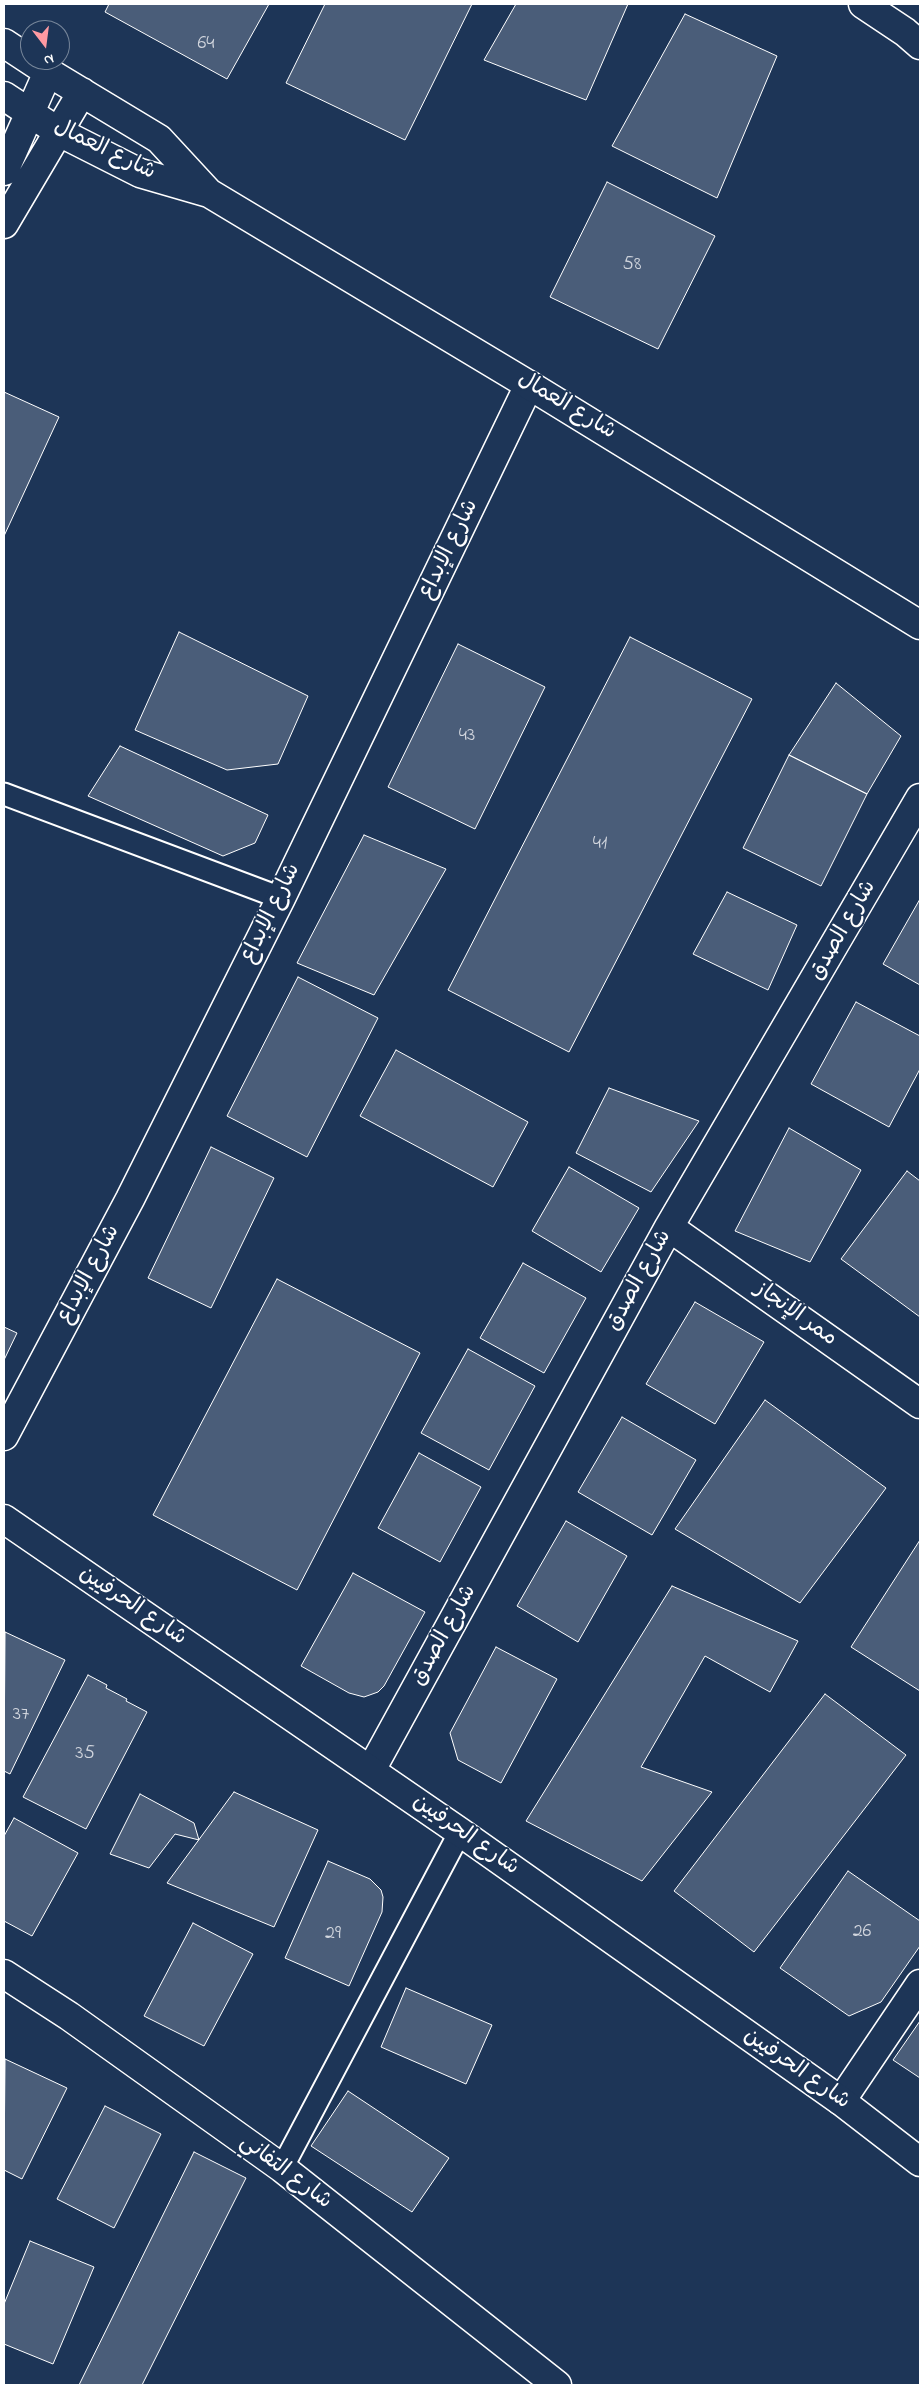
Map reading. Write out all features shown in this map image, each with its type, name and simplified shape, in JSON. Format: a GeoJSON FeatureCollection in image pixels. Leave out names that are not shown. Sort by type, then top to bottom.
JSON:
{"type":"FeatureCollection","features":[{"type":"Feature","properties":{"kind":"street"},"geometry":{"type":"LineString","coordinates":[[863,4],[905,32],[920,46]]}},
{"type":"Feature","properties":{"kind":"street","name":"شارع العمال"},"geometry":{"type":"LineString","coordinates":[[4,43],[159,139],[210,193]]}},
{"type":"Feature","properties":{"kind":"street"},"geometry":{"type":"LineString","coordinates":[[4,171],[48,72]]}},
{"type":"Feature","properties":{"kind":"street"},"geometry":{"type":"LineString","coordinates":[[4,224],[82,92]]}},
{"type":"Feature","properties":{"kind":"street","name":"شارع العمال"},"geometry":{"type":"LineString","coordinates":[[4,96],[59,132],[140,173],[210,193],[846,577],[920,625]]}},
{"type":"Feature","properties":{"kind":"street","name":"شارع الإبداع"},"geometry":{"type":"LineString","coordinates":[[4,1436],[130,1199],[281,898],[529,385]]}},
{"type":"Feature","properties":{"kind":"street","name":"شارع الصدق"},"geometry":{"type":"LineString","coordinates":[[371,1770],[670,1227],[920,798]]}},
{"type":"Feature","properties":{"kind":"street","name":"ممر الإنجاز"},"geometry":{"type":"LineString","coordinates":[[670,1227],[920,1404]]}},
{"type":"Feature","properties":{"kind":"street","name":"شارع الحرفيين"},"geometry":{"type":"LineString","coordinates":[[4,1519],[460,1832],[841,2101],[920,2162]]}},
{"type":"Feature","properties":{"kind":"street","name":"شارع التفاني"},"geometry":{"type":"LineString","coordinates":[[4,1974],[69,2016],[282,2168],[557,2385]]}},
{"type":"Feature","properties":{"kind":"street"},"geometry":{"type":"LineString","coordinates":[[841,2101],[920,1984]]}},
{"type":"Feature","properties":{"kind":"lane"},"geometry":{"type":"LineString","coordinates":[[4,794],[281,898]]}},
{"type":"Feature","properties":{"kind":"lane"},"geometry":{"type":"LineString","coordinates":[[282,2168],[460,1832]]}},
{"type":"Feature","properties":{"kind":"building"},"geometry":{"type":"Polygon","coordinates":[[[109,4],[269,4],[227,79],[105,12],[109,4]]]}},
{"type":"Feature","properties":{"kind":"building"},"geometry":{"type":"Polygon","coordinates":[[[325,4],[472,4],[405,140],[286,83],[325,4]]]}},
{"type":"Feature","properties":{"kind":"building"},"geometry":{"type":"Polygon","coordinates":[[[516,4],[628,4],[586,100],[484,60],[516,4]]]}},
{"type":"Feature","properties":{"kind":"building"},"geometry":{"type":"Polygon","coordinates":[[[685,14],[777,56],[717,198],[612,146],[685,14]]]}},
{"type":"Feature","properties":{"kind":"building"},"geometry":{"type":"Polygon","coordinates":[[[607,182],[715,236],[658,349],[550,297],[607,182]]]}},
{"type":"Feature","properties":{"kind":"building"},"geometry":{"type":"Polygon","coordinates":[[[4,392],[59,417],[4,536],[4,392]]]}},
{"type":"Feature","properties":{"kind":"building"},"geometry":{"type":"Polygon","coordinates":[[[179,632],[308,696],[278,764],[227,770],[135,730],[179,632]]]}},
{"type":"Feature","properties":{"kind":"building"},"geometry":{"type":"Polygon","coordinates":[[[630,637],[752,699],[569,1052],[448,990],[630,637]]]}},
{"type":"Feature","properties":{"kind":"building"},"geometry":{"type":"Polygon","coordinates":[[[458,644],[545,687],[475,829],[388,787],[458,644]]]}},
{"type":"Feature","properties":{"kind":"building"},"geometry":{"type":"Polygon","coordinates":[[[836,683],[901,736],[867,794],[789,755],[836,683]]]}},
{"type":"Feature","properties":{"kind":"building"},"geometry":{"type":"Polygon","coordinates":[[[120,746],[268,815],[255,843],[223,856],[88,796],[120,746]]]}},
{"type":"Feature","properties":{"kind":"building"},"geometry":{"type":"Polygon","coordinates":[[[789,755],[867,794],[821,886],[743,848],[789,755]]]}},
{"type":"Feature","properties":{"kind":"building"},"geometry":{"type":"Polygon","coordinates":[[[364,835],[446,869],[374,995],[297,963],[364,835]]]}},
{"type":"Feature","properties":{"kind":"building"},"geometry":{"type":"Polygon","coordinates":[[[727,892],[797,925],[768,990],[693,954],[727,892]]]}},
{"type":"Feature","properties":{"kind":"building"},"geometry":{"type":"Polygon","coordinates":[[[920,899],[920,985],[883,964],[920,899]]]}},
{"type":"Feature","properties":{"kind":"building"},"geometry":{"type":"Polygon","coordinates":[[[298,977],[378,1018],[307,1157],[227,1116],[298,977]]]}},
{"type":"Feature","properties":{"kind":"building"},"geometry":{"type":"Polygon","coordinates":[[[856,1002],[920,1036],[920,1069],[889,1127],[811,1084],[856,1002]]]}},
{"type":"Feature","properties":{"kind":"building"},"geometry":{"type":"Polygon","coordinates":[[[396,1050],[528,1122],[493,1187],[360,1116],[396,1050]]]}},
{"type":"Feature","properties":{"kind":"building"},"geometry":{"type":"Polygon","coordinates":[[[609,1088],[699,1121],[651,1192],[576,1153],[609,1088]]]}},
{"type":"Feature","properties":{"kind":"building"},"geometry":{"type":"Polygon","coordinates":[[[789,1128],[861,1170],[810,1262],[735,1231],[789,1128]]]}},
{"type":"Feature","properties":{"kind":"building"},"geometry":{"type":"Polygon","coordinates":[[[211,1147],[274,1178],[211,1308],[148,1278],[211,1147]]]}},
{"type":"Feature","properties":{"kind":"building"},"geometry":{"type":"Polygon","coordinates":[[[569,1167],[639,1208],[601,1272],[532,1231],[569,1167]]]}},
{"type":"Feature","properties":{"kind":"building"},"geometry":{"type":"Polygon","coordinates":[[[907,1171],[920,1181],[920,1317],[841,1259],[907,1171]]]}},
{"type":"Feature","properties":{"kind":"building"},"geometry":{"type":"Polygon","coordinates":[[[523,1263],[586,1298],[544,1373],[480,1338],[523,1263]]]}},
{"type":"Feature","properties":{"kind":"building"},"geometry":{"type":"Polygon","coordinates":[[[277,1279],[420,1353],[297,1590],[153,1515],[277,1279]]]}},
{"type":"Feature","properties":{"kind":"building"},"geometry":{"type":"Polygon","coordinates":[[[695,1302],[764,1342],[715,1424],[646,1384],[695,1302]]]}},
{"type":"Feature","properties":{"kind":"building"},"geometry":{"type":"Polygon","coordinates":[[[4,1327],[17,1333],[4,1360],[4,1327]]]}},
{"type":"Feature","properties":{"kind":"building"},"geometry":{"type":"Polygon","coordinates":[[[468,1349],[535,1386],[489,1470],[421,1433],[468,1349]]]}},
{"type":"Feature","properties":{"kind":"building"},"geometry":{"type":"Polygon","coordinates":[[[765,1400],[886,1488],[800,1603],[675,1529],[765,1400]]]}},
{"type":"Feature","properties":{"kind":"building"},"geometry":{"type":"Polygon","coordinates":[[[622,1417],[696,1460],[652,1535],[578,1492],[622,1417]]]}},
{"type":"Feature","properties":{"kind":"building"},"geometry":{"type":"Polygon","coordinates":[[[419,1453],[481,1487],[440,1562],[378,1528],[419,1453]]]}},
{"type":"Feature","properties":{"kind":"building"},"geometry":{"type":"Polygon","coordinates":[[[566,1521],[627,1556],[578,1642],[517,1606],[566,1521]]]}},
{"type":"Feature","properties":{"kind":"building"},"geometry":{"type":"Polygon","coordinates":[[[920,1540],[920,1691],[851,1647],[920,1540]]]}},
{"type":"Feature","properties":{"kind":"building"},"geometry":{"type":"Polygon","coordinates":[[[353,1573],[425,1612],[384,1686],[378,1692],[364,1697],[349,1693],[301,1666],[353,1573]]]}},
{"type":"Feature","properties":{"kind":"building"},"geometry":{"type":"Polygon","coordinates":[[[672,1586],[798,1641],[770,1692],[705,1656],[641,1767],[712,1792],[642,1881],[526,1821],[672,1586]]]}},
{"type":"Feature","properties":{"kind":"building"},"geometry":{"type":"Polygon","coordinates":[[[5,1632],[65,1660],[10,1774],[4,1771],[5,1632]]]}},
{"type":"Feature","properties":{"kind":"building"},"geometry":{"type":"Polygon","coordinates":[[[496,1647],[557,1679],[501,1783],[458,1760],[450,1733],[496,1647]]]}},
{"type":"Feature","properties":{"kind":"building"},"geometry":{"type":"Polygon","coordinates":[[[88,1675],[107,1685],[106,1688],[127,1699],[126,1701],[147,1712],[86,1829],[23,1797],[88,1675]]]}},
{"type":"Feature","properties":{"kind":"building"},"geometry":{"type":"Polygon","coordinates":[[[825,1694],[906,1755],[754,1952],[674,1891],[825,1694]]]}},
{"type":"Feature","properties":{"kind":"building"},"geometry":{"type":"Polygon","coordinates":[[[234,1792],[318,1830],[274,1927],[167,1883],[234,1792]]]}},
{"type":"Feature","properties":{"kind":"building"},"geometry":{"type":"Polygon","coordinates":[[[140,1794],[194,1823],[199,1840],[175,1834],[149,1868],[110,1854],[140,1794]]]}},
{"type":"Feature","properties":{"kind":"building"},"geometry":{"type":"Polygon","coordinates":[[[14,1818],[78,1853],[32,1936],[4,1921],[4,1836],[14,1818]]]}},
{"type":"Feature","properties":{"kind":"building"},"geometry":{"type":"Polygon","coordinates":[[[328,1861],[370,1879],[381,1890],[383,1897],[382,1912],[349,1986],[285,1958],[328,1861]]]}},
{"type":"Feature","properties":{"kind":"building"},"geometry":{"type":"Polygon","coordinates":[[[848,1871],[920,1921],[920,1946],[881,2002],[849,2016],[780,1968],[848,1871]]]}},
{"type":"Feature","properties":{"kind":"building"},"geometry":{"type":"Polygon","coordinates":[[[193,1923],[253,1954],[204,2046],[144,2016],[193,1923]]]}},
{"type":"Feature","properties":{"kind":"building"},"geometry":{"type":"Polygon","coordinates":[[[406,1988],[492,2025],[466,2084],[381,2047],[406,1988]]]}},
{"type":"Feature","properties":{"kind":"building"},"geometry":{"type":"Polygon","coordinates":[[[920,2021],[920,2078],[893,2060],[920,2021]]]}},
{"type":"Feature","properties":{"kind":"building"},"geometry":{"type":"Polygon","coordinates":[[[5,2059],[67,2088],[22,2179],[4,2170],[5,2059]]]}},
{"type":"Feature","properties":{"kind":"building"},"geometry":{"type":"Polygon","coordinates":[[[348,2091],[449,2158],[412,2212],[311,2146],[348,2091]]]}},
{"type":"Feature","properties":{"kind":"building"},"geometry":{"type":"Polygon","coordinates":[[[105,2106],[161,2134],[114,2228],[57,2199],[105,2106]]]}},
{"type":"Feature","properties":{"kind":"building"},"geometry":{"type":"Polygon","coordinates":[[[194,2152],[246,2178],[142,2385],[79,2385],[194,2152]]]}},
{"type":"Feature","properties":{"kind":"building"},"geometry":{"type":"Polygon","coordinates":[[[30,2241],[94,2267],[53,2364],[4,2344],[4,2304],[30,2241]]]}}]}
